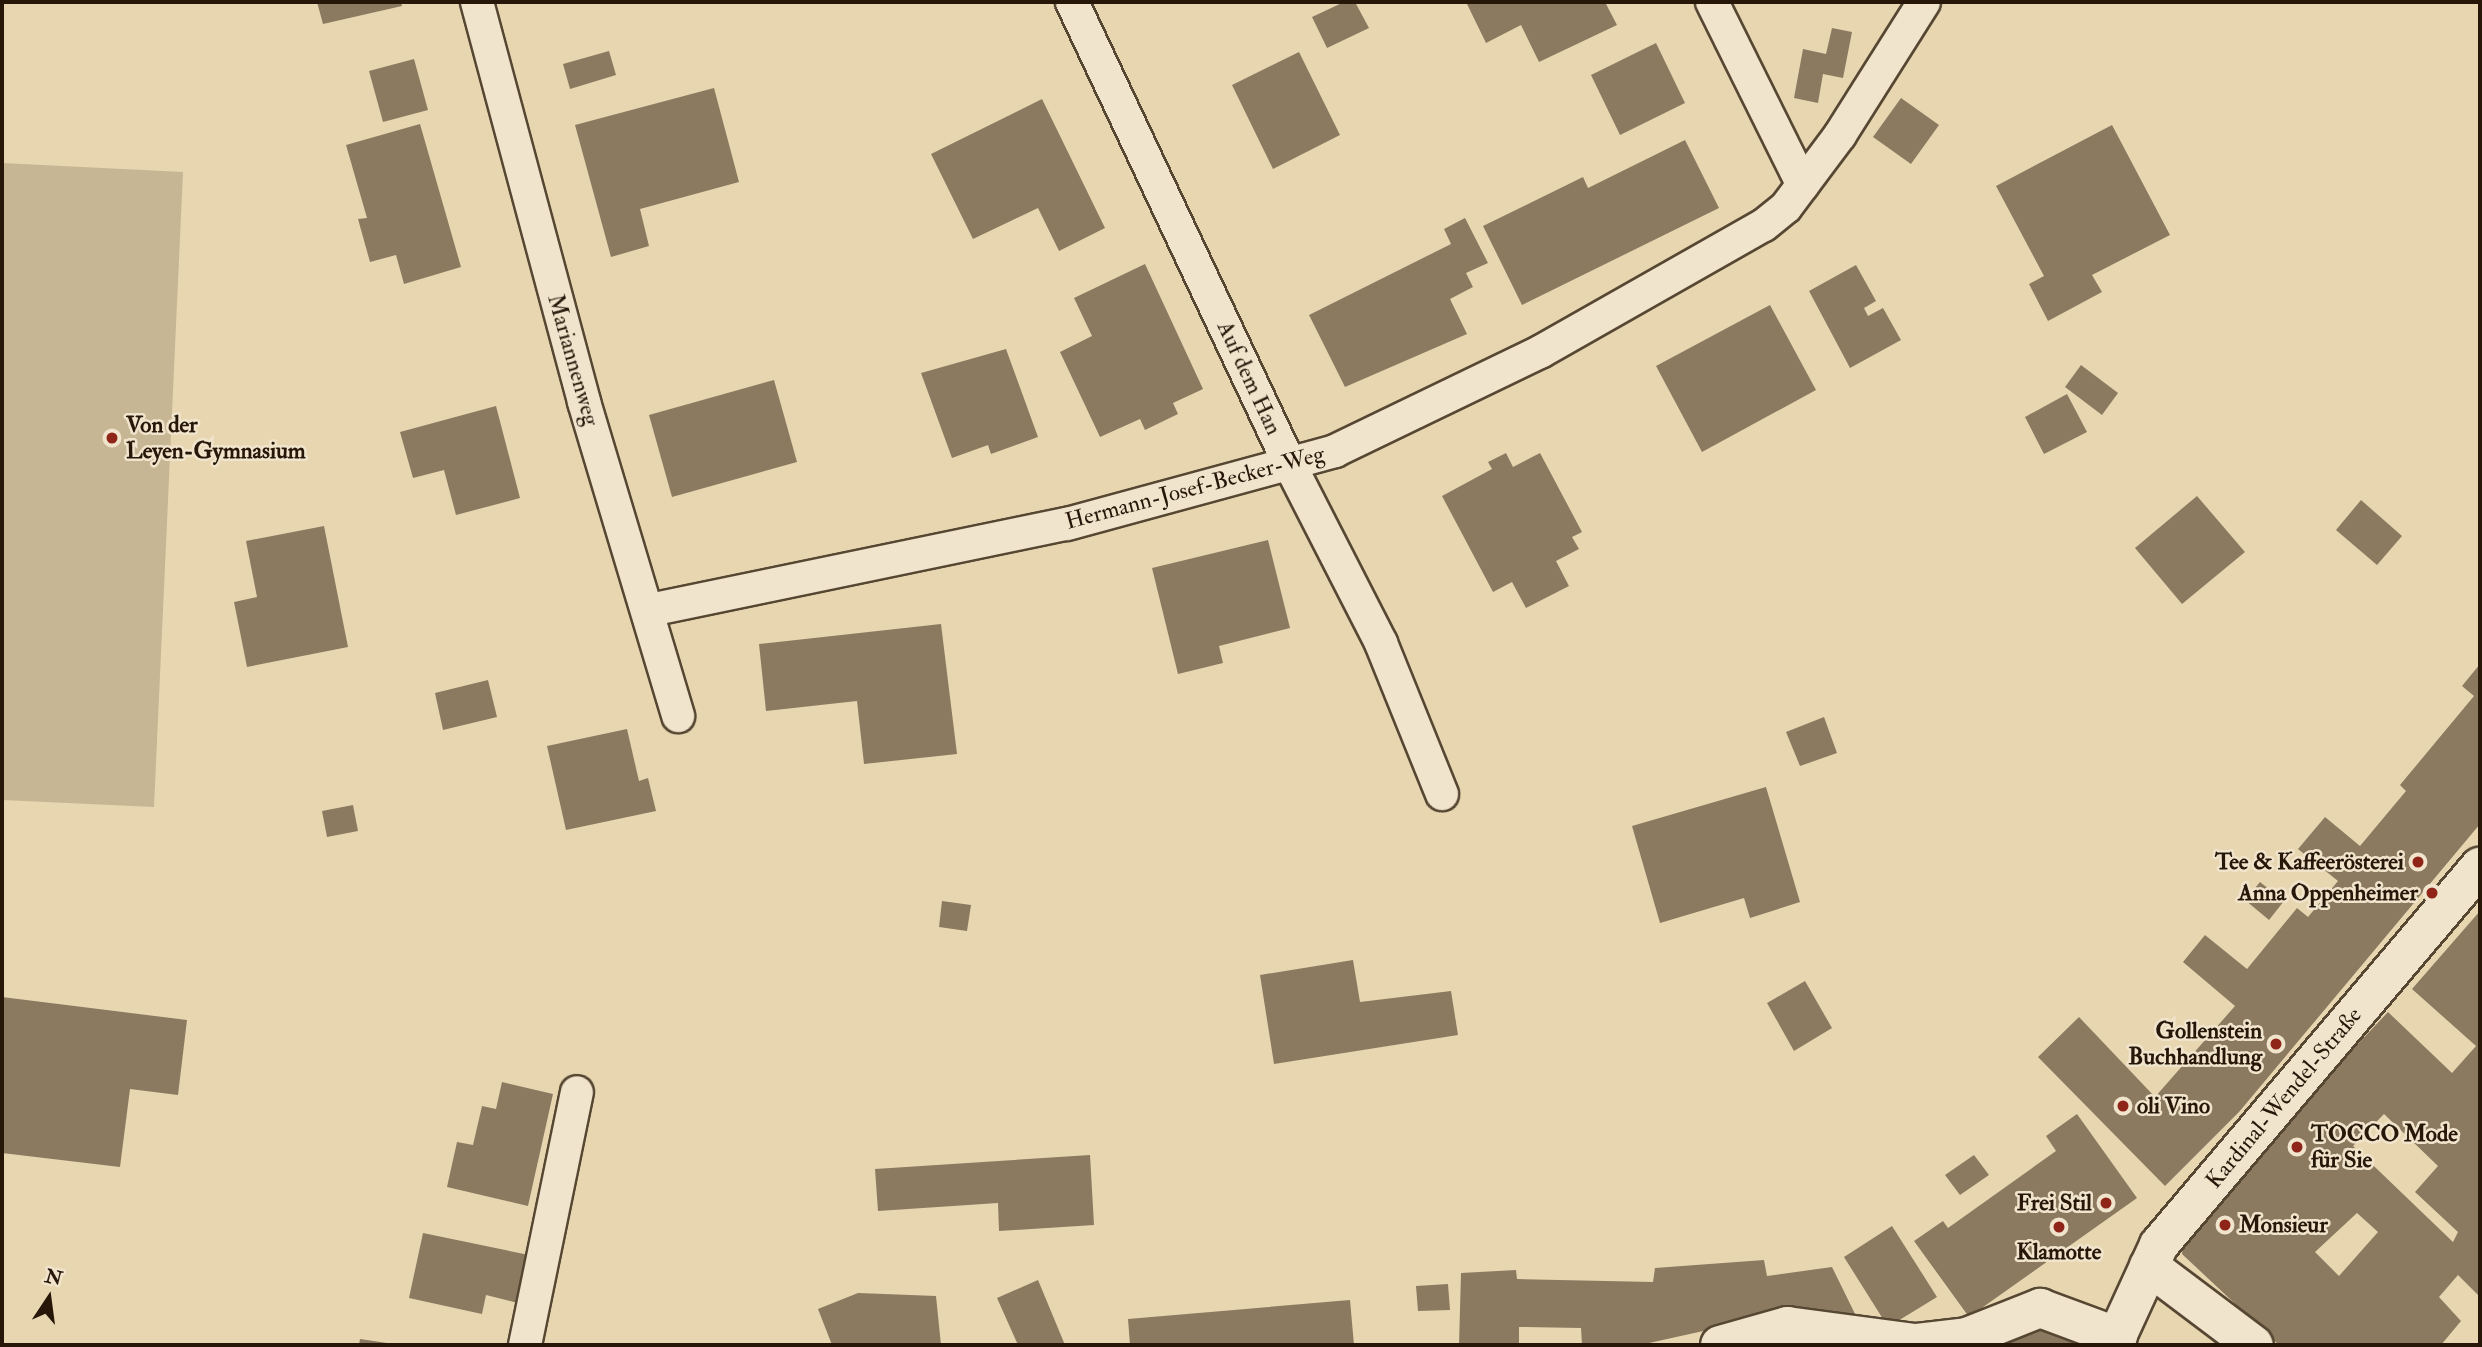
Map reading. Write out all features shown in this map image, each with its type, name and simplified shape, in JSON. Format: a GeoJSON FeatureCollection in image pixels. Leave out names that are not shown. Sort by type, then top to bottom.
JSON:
{"type":"FeatureCollection","features":[{"type":"Feature","properties":{"kind":"street","name":"Kardinal-Wendel-Straße"},"geometry":{"type":"LineString","coordinates":[[2116,1341],[2159,1245],[2480,867]]}},
{"type":"Feature","properties":{"kind":"street"},"geometry":{"type":"LineString","coordinates":[[2149,1266],[2253,1345]]}},
{"type":"Feature","properties":{"kind":"street"},"geometry":{"type":"LineString","coordinates":[[1720,1345],[1787,1326],[1914,1344],[1967,1337],[2040,1308],[2116,1341]]}},
{"type":"Feature","properties":{"kind":"lane","name":"Mariannenweg"},"geometry":{"type":"LineString","coordinates":[[477,2],[584,402],[650,610],[678,716]]}},
{"type":"Feature","properties":{"kind":"lane","name":"Auf dem Han"},"geometry":{"type":"LineString","coordinates":[[1072,2],[1290,465],[1381,643],[1442,794]]}},
{"type":"Feature","properties":{"kind":"lane"},"geometry":{"type":"LineString","coordinates":[[1712,2],[1803,185]]}},
{"type":"Feature","properties":{"kind":"lane","name":"Hermann-Josef-Becker-Weg"},"geometry":{"type":"LineString","coordinates":[[650,610],[1067,524],[1335,451],[1540,352],[1764,225],[1803,185],[1924,2]]}},
{"type":"Feature","properties":{"kind":"lane"},"geometry":{"type":"LineString","coordinates":[[525,1345],[576,1092]]}},
{"type":"Feature","properties":{"kind":"shaded area"},"geometry":{"type":"Polygon","coordinates":[[[2,163],[183,172],[154,807],[2,800],[2,163]]]}},
{"type":"Feature","properties":{"kind":"building"},"geometry":{"type":"Polygon","coordinates":[[[317,2],[401,2],[402,6],[323,24],[317,2]]]}},
{"type":"Feature","properties":{"kind":"building"},"geometry":{"type":"Polygon","coordinates":[[[1344,2],[1355,2],[1369,28],[1327,48],[1312,17],[1344,2]]]}},
{"type":"Feature","properties":{"kind":"building"},"geometry":{"type":"Polygon","coordinates":[[[1466,2],[1605,2],[1617,25],[1539,62],[1521,25],[1486,43],[1466,2]]]}},
{"type":"Feature","properties":{"kind":"building"},"geometry":{"type":"Polygon","coordinates":[[[1832,28],[1852,32],[1843,78],[1823,74],[1818,103],[1794,98],[1803,49],[1826,54],[1832,28]]]}},
{"type":"Feature","properties":{"kind":"building"},"geometry":{"type":"Polygon","coordinates":[[[1656,43],[1685,103],[1620,135],[1591,75],[1656,43]]]}},
{"type":"Feature","properties":{"kind":"building"},"geometry":{"type":"Polygon","coordinates":[[[609,51],[616,75],[570,89],[563,64],[609,51]]]}},
{"type":"Feature","properties":{"kind":"building"},"geometry":{"type":"Polygon","coordinates":[[[1299,52],[1340,135],[1273,169],[1232,85],[1299,52]]]}},
{"type":"Feature","properties":{"kind":"building"},"geometry":{"type":"Polygon","coordinates":[[[414,59],[428,110],[383,122],[369,71],[414,59]]]}},
{"type":"Feature","properties":{"kind":"building"},"geometry":{"type":"Polygon","coordinates":[[[714,88],[739,182],[640,209],[649,246],[611,257],[575,125],[714,88]]]}},
{"type":"Feature","properties":{"kind":"building"},"geometry":{"type":"Polygon","coordinates":[[[1901,98],[1939,125],[1911,164],[1873,137],[1901,98]]]}},
{"type":"Feature","properties":{"kind":"building"},"geometry":{"type":"Polygon","coordinates":[[[1042,99],[1105,228],[1059,251],[1038,208],[973,239],[931,154],[1042,99]]]}},
{"type":"Feature","properties":{"kind":"building"},"geometry":{"type":"Polygon","coordinates":[[[420,124],[461,267],[404,284],[396,255],[370,262],[358,219],[367,218],[346,145],[420,124]]]}},
{"type":"Feature","properties":{"kind":"building"},"geometry":{"type":"Polygon","coordinates":[[[2112,125],[2170,235],[2092,275],[2102,292],[2048,321],[2029,284],[2044,276],[1996,186],[2112,125]]]}},
{"type":"Feature","properties":{"kind":"building"},"geometry":{"type":"Polygon","coordinates":[[[1685,140],[1719,208],[1522,305],[1483,226],[1583,177],[1588,188],[1685,140]]]}},
{"type":"Feature","properties":{"kind":"building"},"geometry":{"type":"Polygon","coordinates":[[[1465,218],[1488,263],[1466,273],[1473,287],[1450,299],[1467,334],[1345,387],[1309,315],[1451,244],[1444,229],[1465,218]]]}},
{"type":"Feature","properties":{"kind":"building"},"geometry":{"type":"Polygon","coordinates":[[[1145,264],[1203,389],[1173,403],[1178,414],[1145,430],[1140,419],[1100,437],[1060,352],[1092,336],[1074,298],[1145,264]]]}},
{"type":"Feature","properties":{"kind":"building"},"geometry":{"type":"Polygon","coordinates":[[[1856,265],[1876,301],[1864,308],[1868,316],[1883,308],[1901,340],[1850,368],[1809,291],[1856,265]]]}},
{"type":"Feature","properties":{"kind":"building"},"geometry":{"type":"Polygon","coordinates":[[[1770,305],[1816,390],[1702,452],[1656,366],[1770,305]]]}},
{"type":"Feature","properties":{"kind":"building"},"geometry":{"type":"Polygon","coordinates":[[[1006,349],[1038,437],[991,454],[988,445],[952,458],[921,373],[1006,349]]]}},
{"type":"Feature","properties":{"kind":"building"},"geometry":{"type":"Polygon","coordinates":[[[2081,365],[2118,393],[2102,415],[2065,387],[2081,365]]]}},
{"type":"Feature","properties":{"kind":"building"},"geometry":{"type":"Polygon","coordinates":[[[774,380],[797,462],[672,497],[649,415],[774,380]]]}},
{"type":"Feature","properties":{"kind":"building"},"geometry":{"type":"Polygon","coordinates":[[[2067,394],[2087,432],[2044,454],[2025,417],[2067,394]]]}},
{"type":"Feature","properties":{"kind":"building"},"geometry":{"type":"Polygon","coordinates":[[[496,406],[520,498],[456,515],[444,470],[413,478],[400,432],[496,406]]]}},
{"type":"Feature","properties":{"kind":"building"},"geometry":{"type":"Polygon","coordinates":[[[1506,453],[1513,467],[1540,453],[1582,532],[1572,537],[1579,549],[1556,561],[1569,586],[1526,608],[1512,582],[1493,592],[1442,496],[1492,469],[1488,462],[1506,453]]]}},
{"type":"Feature","properties":{"kind":"building"},"geometry":{"type":"Polygon","coordinates":[[[2197,496],[2245,552],[2182,604],[2135,548],[2197,496]]]}},
{"type":"Feature","properties":{"kind":"building"},"geometry":{"type":"Polygon","coordinates":[[[2361,500],[2402,536],[2377,565],[2336,530],[2361,500]]]}},
{"type":"Feature","properties":{"kind":"building"},"geometry":{"type":"Polygon","coordinates":[[[324,526],[348,647],[247,667],[234,602],[257,597],[246,541],[324,526]]]}},
{"type":"Feature","properties":{"kind":"building"},"geometry":{"type":"Polygon","coordinates":[[[1268,540],[1290,628],[1219,646],[1223,663],[1178,674],[1152,568],[1268,540]]]}},
{"type":"Feature","properties":{"kind":"building"},"geometry":{"type":"Polygon","coordinates":[[[941,624],[957,754],[864,764],[857,701],[766,711],[759,644],[941,624]]]}},
{"type":"Feature","properties":{"kind":"building"},"geometry":{"type":"Polygon","coordinates":[[[2480,664],[2480,824],[2239,1112],[2165,1186],[2038,1057],[2079,1017],[2155,1097],[2235,1006],[2183,962],[2205,935],[2247,969],[2297,908],[2308,917],[2338,881],[2298,849],[2325,817],[2360,846],[2406,791],[2400,785],[2474,696],[2462,686],[2480,664]]]}},
{"type":"Feature","properties":{"kind":"building"},"geometry":{"type":"Polygon","coordinates":[[[488,680],[497,717],[443,730],[435,693],[488,680]]]}},
{"type":"Feature","properties":{"kind":"building"},"geometry":{"type":"Polygon","coordinates":[[[1824,717],[1837,753],[1800,766],[1786,732],[1824,717]]]}},
{"type":"Feature","properties":{"kind":"building"},"geometry":{"type":"Polygon","coordinates":[[[627,729],[639,781],[648,778],[656,811],[566,830],[547,746],[627,729]]]}},
{"type":"Feature","properties":{"kind":"building"},"geometry":{"type":"Polygon","coordinates":[[[1766,787],[1800,902],[1750,918],[1744,898],[1660,923],[1632,826],[1766,787]]]}},
{"type":"Feature","properties":{"kind":"building"},"geometry":{"type":"Polygon","coordinates":[[[353,805],[358,831],[327,837],[322,811],[353,805]]]}},
{"type":"Feature","properties":{"kind":"building"},"geometry":{"type":"Polygon","coordinates":[[[2260,882],[2284,901],[2269,920],[2245,900],[2260,882]]]}},
{"type":"Feature","properties":{"kind":"building"},"geometry":{"type":"Polygon","coordinates":[[[942,901],[971,905],[967,931],[939,927],[942,901]]]}},
{"type":"Feature","properties":{"kind":"building"},"geometry":{"type":"Polygon","coordinates":[[[2480,911],[2480,1297],[2458,1275],[2439,1297],[2461,1321],[2441,1345],[2279,1345],[2182,1254],[2185,1227],[2388,1012],[2452,1073],[2476,1046],[2412,989],[2480,911]],[[2384,1114],[2353,1146],[2453,1242],[2458,1232],[2415,1192],[2438,1166],[2384,1114]],[[2357,1213],[2315,1252],[2339,1276],[2378,1232],[2357,1213]]]}},
{"type":"Feature","properties":{"kind":"building"},"geometry":{"type":"Polygon","coordinates":[[[1353,960],[1360,1002],[1451,991],[1458,1035],[1274,1064],[1260,975],[1353,960]]]}},
{"type":"Feature","properties":{"kind":"building"},"geometry":{"type":"Polygon","coordinates":[[[1805,981],[1832,1028],[1794,1051],[1767,1003],[1805,981]]]}},
{"type":"Feature","properties":{"kind":"building"},"geometry":{"type":"Polygon","coordinates":[[[2,997],[187,1020],[178,1095],[130,1089],[120,1167],[2,1153],[2,997]]]}},
{"type":"Feature","properties":{"kind":"building"},"geometry":{"type":"Polygon","coordinates":[[[502,1082],[553,1094],[528,1206],[447,1187],[457,1142],[473,1145],[482,1106],[496,1109],[502,1082]]]}},
{"type":"Feature","properties":{"kind":"building"},"geometry":{"type":"Polygon","coordinates":[[[2077,1114],[2137,1198],[1969,1317],[1914,1241],[1943,1221],[1948,1228],[2056,1151],[2046,1136],[2077,1114]]]}},
{"type":"Feature","properties":{"kind":"building"},"geometry":{"type":"Polygon","coordinates":[[[1090,1155],[1094,1225],[999,1231],[998,1203],[878,1211],[875,1169],[1090,1155]]]}},
{"type":"Feature","properties":{"kind":"building"},"geometry":{"type":"Polygon","coordinates":[[[1974,1155],[1989,1175],[1960,1195],[1945,1175],[1974,1155]]]}},
{"type":"Feature","properties":{"kind":"building"},"geometry":{"type":"Polygon","coordinates":[[[1892,1226],[1937,1297],[1888,1327],[1844,1257],[1892,1226]]]}},
{"type":"Feature","properties":{"kind":"building"},"geometry":{"type":"Polygon","coordinates":[[[423,1233],[529,1255],[518,1303],[486,1295],[482,1314],[409,1298],[423,1233]]]}},
{"type":"Feature","properties":{"kind":"building"},"geometry":{"type":"Polygon","coordinates":[[[1764,1260],[1767,1276],[1832,1267],[1860,1324],[1726,1326],[1640,1345],[1582,1345],[1581,1328],[1519,1327],[1519,1345],[1459,1345],[1461,1273],[1516,1270],[1517,1279],[1653,1282],[1655,1268],[1764,1260]]]}},
{"type":"Feature","properties":{"kind":"building"},"geometry":{"type":"Polygon","coordinates":[[[1038,1280],[1065,1345],[1018,1345],[997,1298],[1038,1280]]]}},
{"type":"Feature","properties":{"kind":"building"},"geometry":{"type":"Polygon","coordinates":[[[1448,1284],[1450,1310],[1418,1311],[1416,1286],[1448,1284]]]}},
{"type":"Feature","properties":{"kind":"building"},"geometry":{"type":"Polygon","coordinates":[[[858,1293],[936,1296],[941,1345],[832,1345],[818,1309],[858,1293]]]}},
{"type":"Feature","properties":{"kind":"building"},"geometry":{"type":"Polygon","coordinates":[[[1350,1300],[1354,1345],[1130,1345],[1128,1319],[1350,1300]]]}},
{"type":"Feature","properties":{"kind":"building"},"geometry":{"type":"Polygon","coordinates":[[[2051,1316],[2080,1338],[2075,1345],[1975,1345],[2051,1316]]]}},
{"type":"Feature","properties":{"kind":"building"},"geometry":{"type":"Polygon","coordinates":[[[360,1339],[394,1344],[394,1345],[359,1345],[360,1339]]]}},
{"type":"Feature","properties":{"kind":"place","name":"Von der Leyen-Gymnasium"},"geometry":{"type":"Point","coordinates":[112,438]}},
{"type":"Feature","properties":{"kind":"place","name":"Tee & Kaffeerösterei"},"geometry":{"type":"Point","coordinates":[2418,862]}},
{"type":"Feature","properties":{"kind":"place","name":"Anna Oppenheimer"},"geometry":{"type":"Point","coordinates":[2432,893]}},
{"type":"Feature","properties":{"kind":"place","name":"Gollenstein Buchhandlung"},"geometry":{"type":"Point","coordinates":[2276,1044]}},
{"type":"Feature","properties":{"kind":"place","name":"oli Vino"},"geometry":{"type":"Point","coordinates":[2123,1106]}},
{"type":"Feature","properties":{"kind":"place","name":"TOCCO Mode für Sie"},"geometry":{"type":"Point","coordinates":[2297,1147]}},
{"type":"Feature","properties":{"kind":"place","name":"Frei Stil"},"geometry":{"type":"Point","coordinates":[2106,1203]}},
{"type":"Feature","properties":{"kind":"place","name":"Monsieur"},"geometry":{"type":"Point","coordinates":[2225,1225]}},
{"type":"Feature","properties":{"kind":"place","name":"Klamotte"},"geometry":{"type":"Point","coordinates":[2059,1227]}}]}
